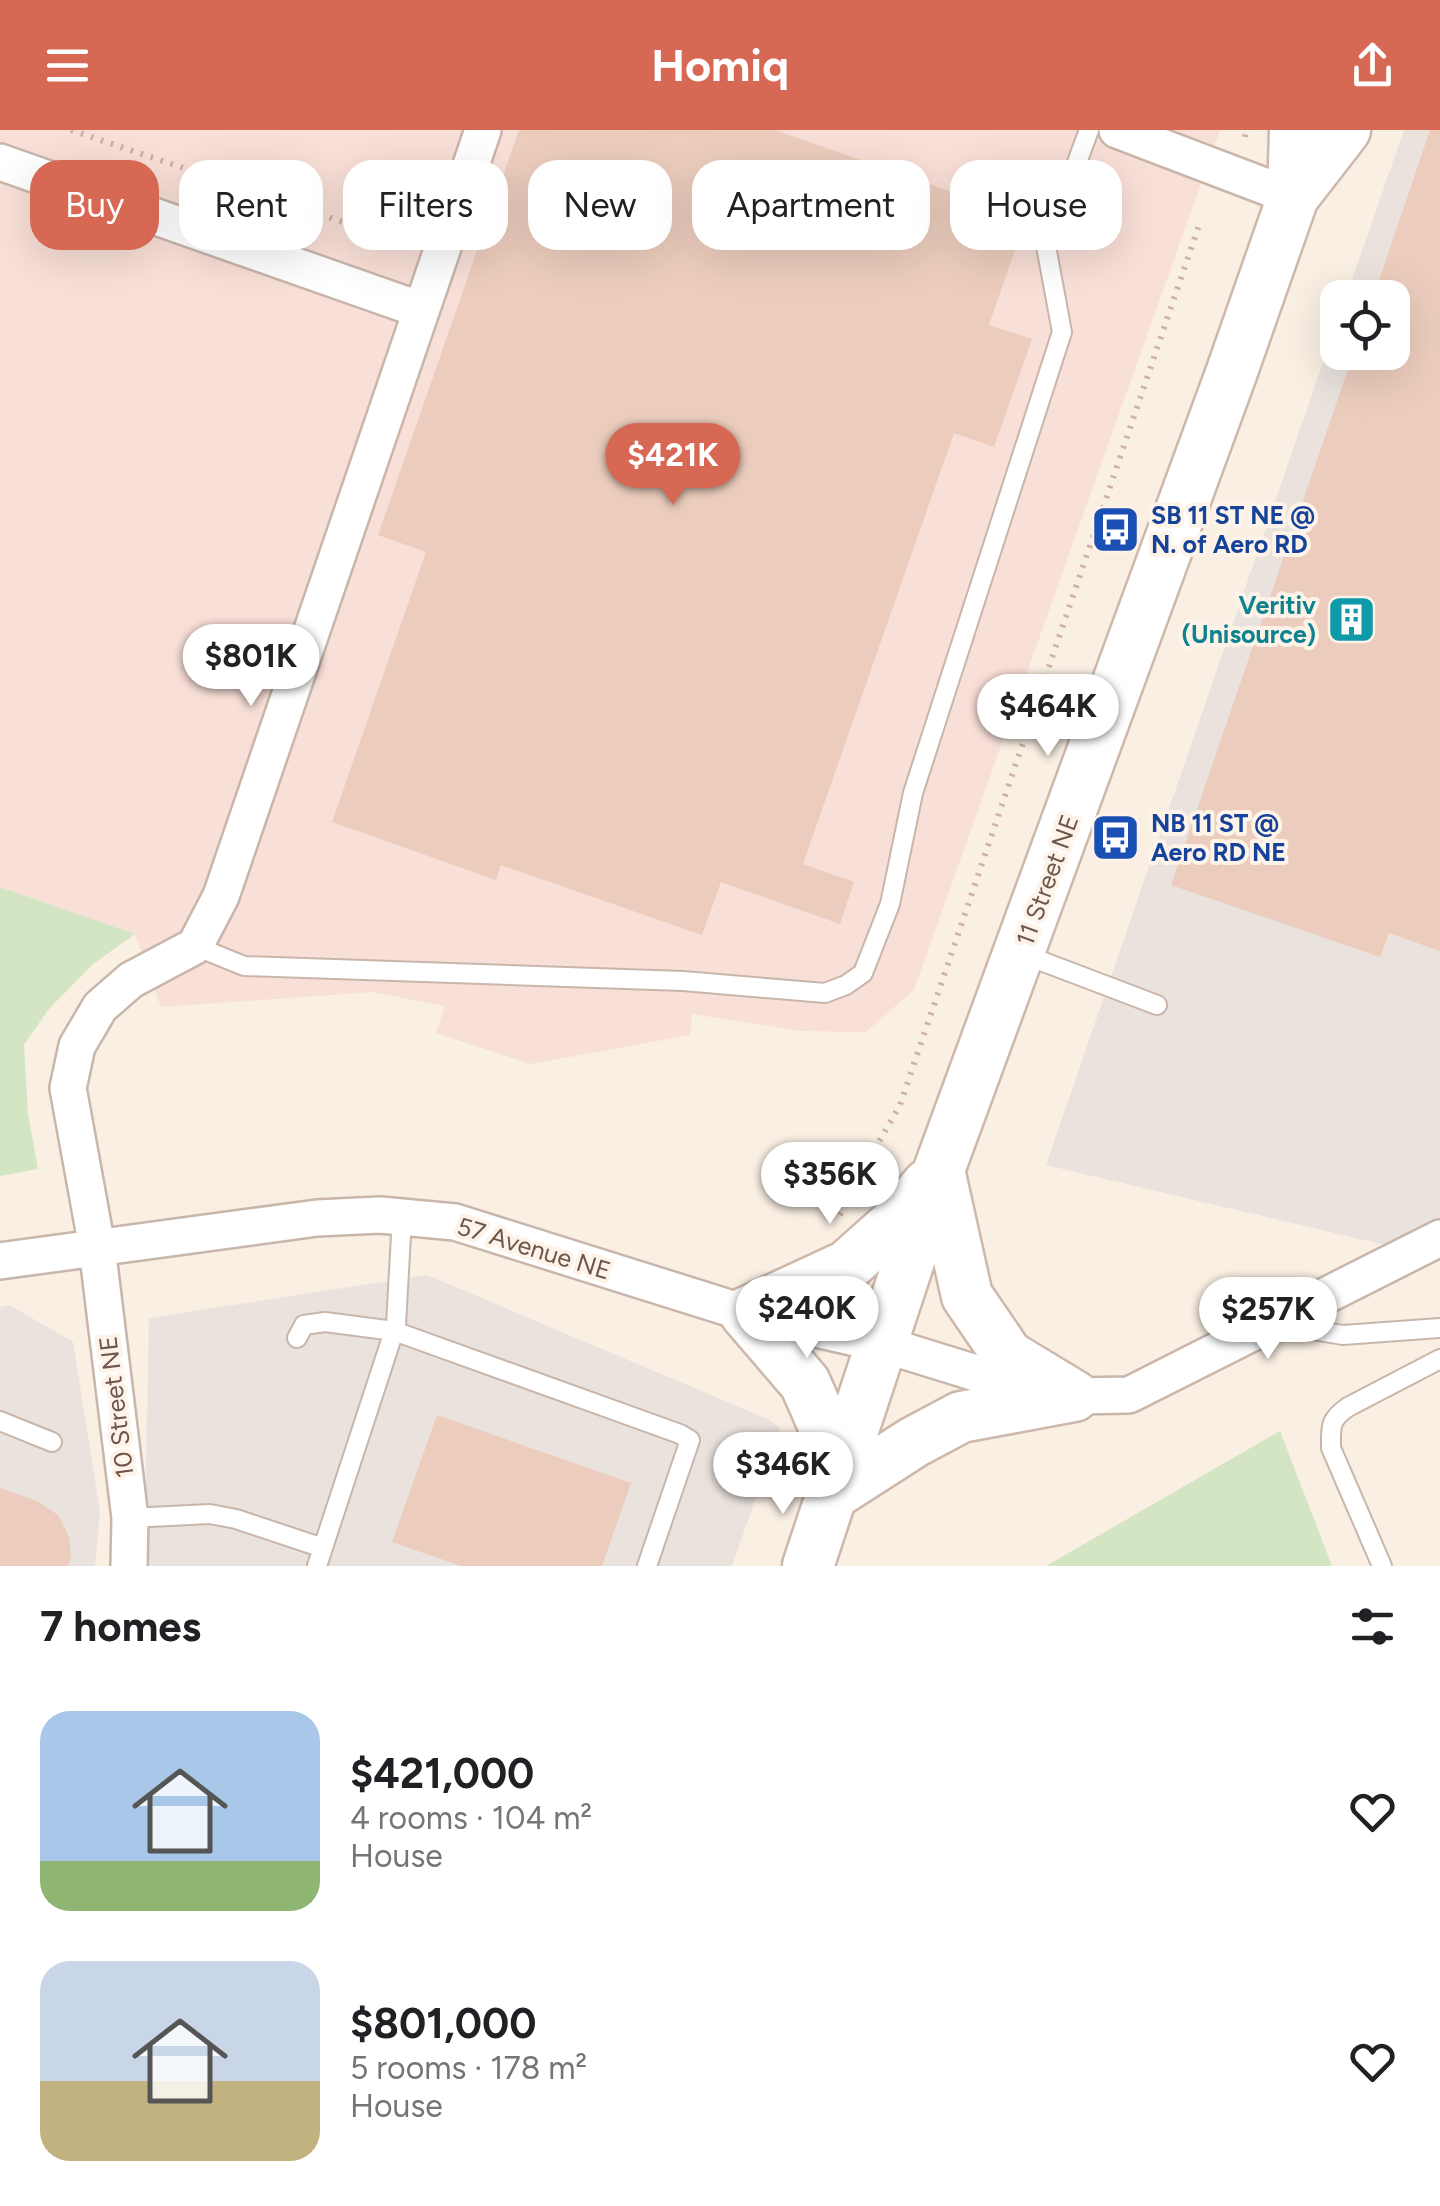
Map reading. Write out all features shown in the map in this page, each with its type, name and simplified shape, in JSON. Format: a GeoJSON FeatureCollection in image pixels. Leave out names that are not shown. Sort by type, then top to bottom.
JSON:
{"type":"FeatureCollection","features":[{"type":"Feature","properties":{"kind":"street"},"geometry":{"type":"LineString","coordinates":[[194,946],[221,896],[483,130]]}},
{"type":"Feature","properties":{"kind":"street","name":"11 Street NE"},"geometry":{"type":"LineString","coordinates":[[1293,197],[1295,130]]}},
{"type":"Feature","properties":{"kind":"street","name":"11 Street NE"},"geometry":{"type":"LineString","coordinates":[[808,1566],[939,1170],[1293,197],[1345,130]]}},
{"type":"Feature","properties":{"kind":"street"},"geometry":{"type":"LineString","coordinates":[[1143,133],[1293,197]]}},
{"type":"Feature","properties":{"kind":"street"},"geometry":{"type":"LineString","coordinates":[[0,162],[422,310]]}},
{"type":"Feature","properties":{"kind":"street","name":"10 Street NE"},"geometry":{"type":"LineString","coordinates":[[128,1566],[130,1518],[97,1248],[68,1088],[77,1046],[100,1007],[131,980],[194,946]]}},
{"type":"Feature","properties":{"kind":"street"},"geometry":{"type":"LineString","coordinates":[[939,1170],[893,1225],[847,1266],[745,1313],[805,1383],[823,1424],[833,1494],[961,1417],[1074,1396]]}},
{"type":"Feature","properties":{"kind":"street"},"geometry":{"type":"LineString","coordinates":[[939,1170],[967,1296],[1008,1356],[1074,1396]]}},
{"type":"Feature","properties":{"kind":"street","name":"57 Avenue NE"},"geometry":{"type":"LineString","coordinates":[[0,1261],[317,1218],[380,1215],[455,1222],[745,1313],[882,1344],[1008,1383],[1074,1396],[1130,1396],[1440,1238]]}},
{"type":"Feature","properties":{"kind":"lane"},"geometry":{"type":"LineString","coordinates":[[194,946],[244,966],[683,980],[825,993],[863,973],[890,904],[913,794],[1062,332],[1046,246],[1088,130]]}},
{"type":"Feature","properties":{"kind":"lane"},"geometry":{"type":"LineString","coordinates":[[1020,953],[1157,1005]]}},
{"type":"Feature","properties":{"kind":"lane"},"geometry":{"type":"LineString","coordinates":[[130,1518],[210,1514],[236,1519],[320,1557],[396,1325],[402,1217]]}},
{"type":"Feature","properties":{"kind":"lane"},"geometry":{"type":"LineString","coordinates":[[296,1338],[304,1325],[325,1322],[394,1331],[690,1440],[647,1566]]}},
{"type":"Feature","properties":{"kind":"lane"},"geometry":{"type":"LineString","coordinates":[[1272,1324],[1344,1335],[1440,1328]]}},
{"type":"Feature","properties":{"kind":"lane"},"geometry":{"type":"LineString","coordinates":[[1382,1566],[1331,1448],[1330,1428],[1334,1416],[1440,1359]]}},
{"type":"Feature","properties":{"kind":"lane"},"geometry":{"type":"LineString","coordinates":[[0,1421],[52,1442]]}},
{"type":"Feature","properties":{"kind":"path"},"geometry":{"type":"LineString","coordinates":[[71,130],[440,255]]}},
{"type":"Feature","properties":{"kind":"path"},"geometry":{"type":"LineString","coordinates":[[837,1222],[900,1105],[1200,222]]}},
{"type":"Feature","properties":{"kind":"shaded area"},"geometry":{"type":"Polygon","coordinates":[[[0,130],[1220,130],[914,990],[866,1032],[802,1031],[692,1014],[690,1035],[531,1064],[436,1033],[445,1006],[373,992],[161,1007],[135,934],[0,887],[0,130]]]}},
{"type":"Feature","properties":{"kind":"shaded area"},"geometry":{"type":"Polygon","coordinates":[[[1404,130],[1440,130],[1440,1258],[1046,1165],[1320,370],[1410,370],[1410,280],[1352,280],[1404,130]]]}},
{"type":"Feature","properties":{"kind":"shaded area"},"geometry":{"type":"Polygon","coordinates":[[[427,1275],[770,1420],[780,1428],[732,1566],[144,1566],[149,1318],[427,1275]]]}},
{"type":"Feature","properties":{"kind":"shaded area"},"geometry":{"type":"Polygon","coordinates":[[[9,1305],[73,1342],[100,1512],[95,1566],[0,1566],[0,1307],[9,1305]]]}},
{"type":"Feature","properties":{"kind":"green space"},"geometry":{"type":"Polygon","coordinates":[[[0,887],[135,934],[93,964],[48,1010],[24,1045],[28,1114],[38,1169],[0,1176],[0,887]]]}},
{"type":"Feature","properties":{"kind":"green space"},"geometry":{"type":"Polygon","coordinates":[[[1280,1431],[1332,1566],[1046,1566],[1280,1431]]]}},
{"type":"Feature","properties":{"kind":"building"},"geometry":{"type":"Polygon","coordinates":[[[519,130],[775,130],[861,160],[692,160],[692,250],[930,250],[930,184],[950,191],[950,250],[1015,250],[989,325],[1032,339],[994,447],[954,433],[803,864],[854,882],[840,924],[721,882],[702,935],[501,865],[496,880],[332,822],[426,552],[378,535],[477,250],[508,250],[508,162],[519,130]]]}},
{"type":"Feature","properties":{"kind":"building","name":"Veritiv (Unisource)"},"geometry":{"type":"Polygon","coordinates":[[[1430,130],[1440,130],[1440,951],[1389,933],[1380,957],[1171,885],[1348,370],[1410,370],[1410,280],[1379,280],[1430,130]]]}},
{"type":"Feature","properties":{"kind":"building"},"geometry":{"type":"Polygon","coordinates":[[[437,1415],[631,1483],[602,1566],[461,1566],[392,1542],[437,1415]]]}},
{"type":"Feature","properties":{"kind":"building"},"geometry":{"type":"Polygon","coordinates":[[[0,1488],[37,1501],[58,1515],[69,1537],[68,1566],[0,1566],[0,1488]]]}},
{"type":"Feature","properties":{"kind":"place","name":"SB 11 ST NE @ N. of Aero RD"},"geometry":{"type":"Point","coordinates":[1116,529]}},
{"type":"Feature","properties":{"kind":"place","name":"Veritiv (Unisource)"},"geometry":{"type":"Point","coordinates":[1351,619]}},
{"type":"Feature","properties":{"kind":"place","name":"NB 11 ST @ Aero RD NE"},"geometry":{"type":"Point","coordinates":[1116,837]}}]}
